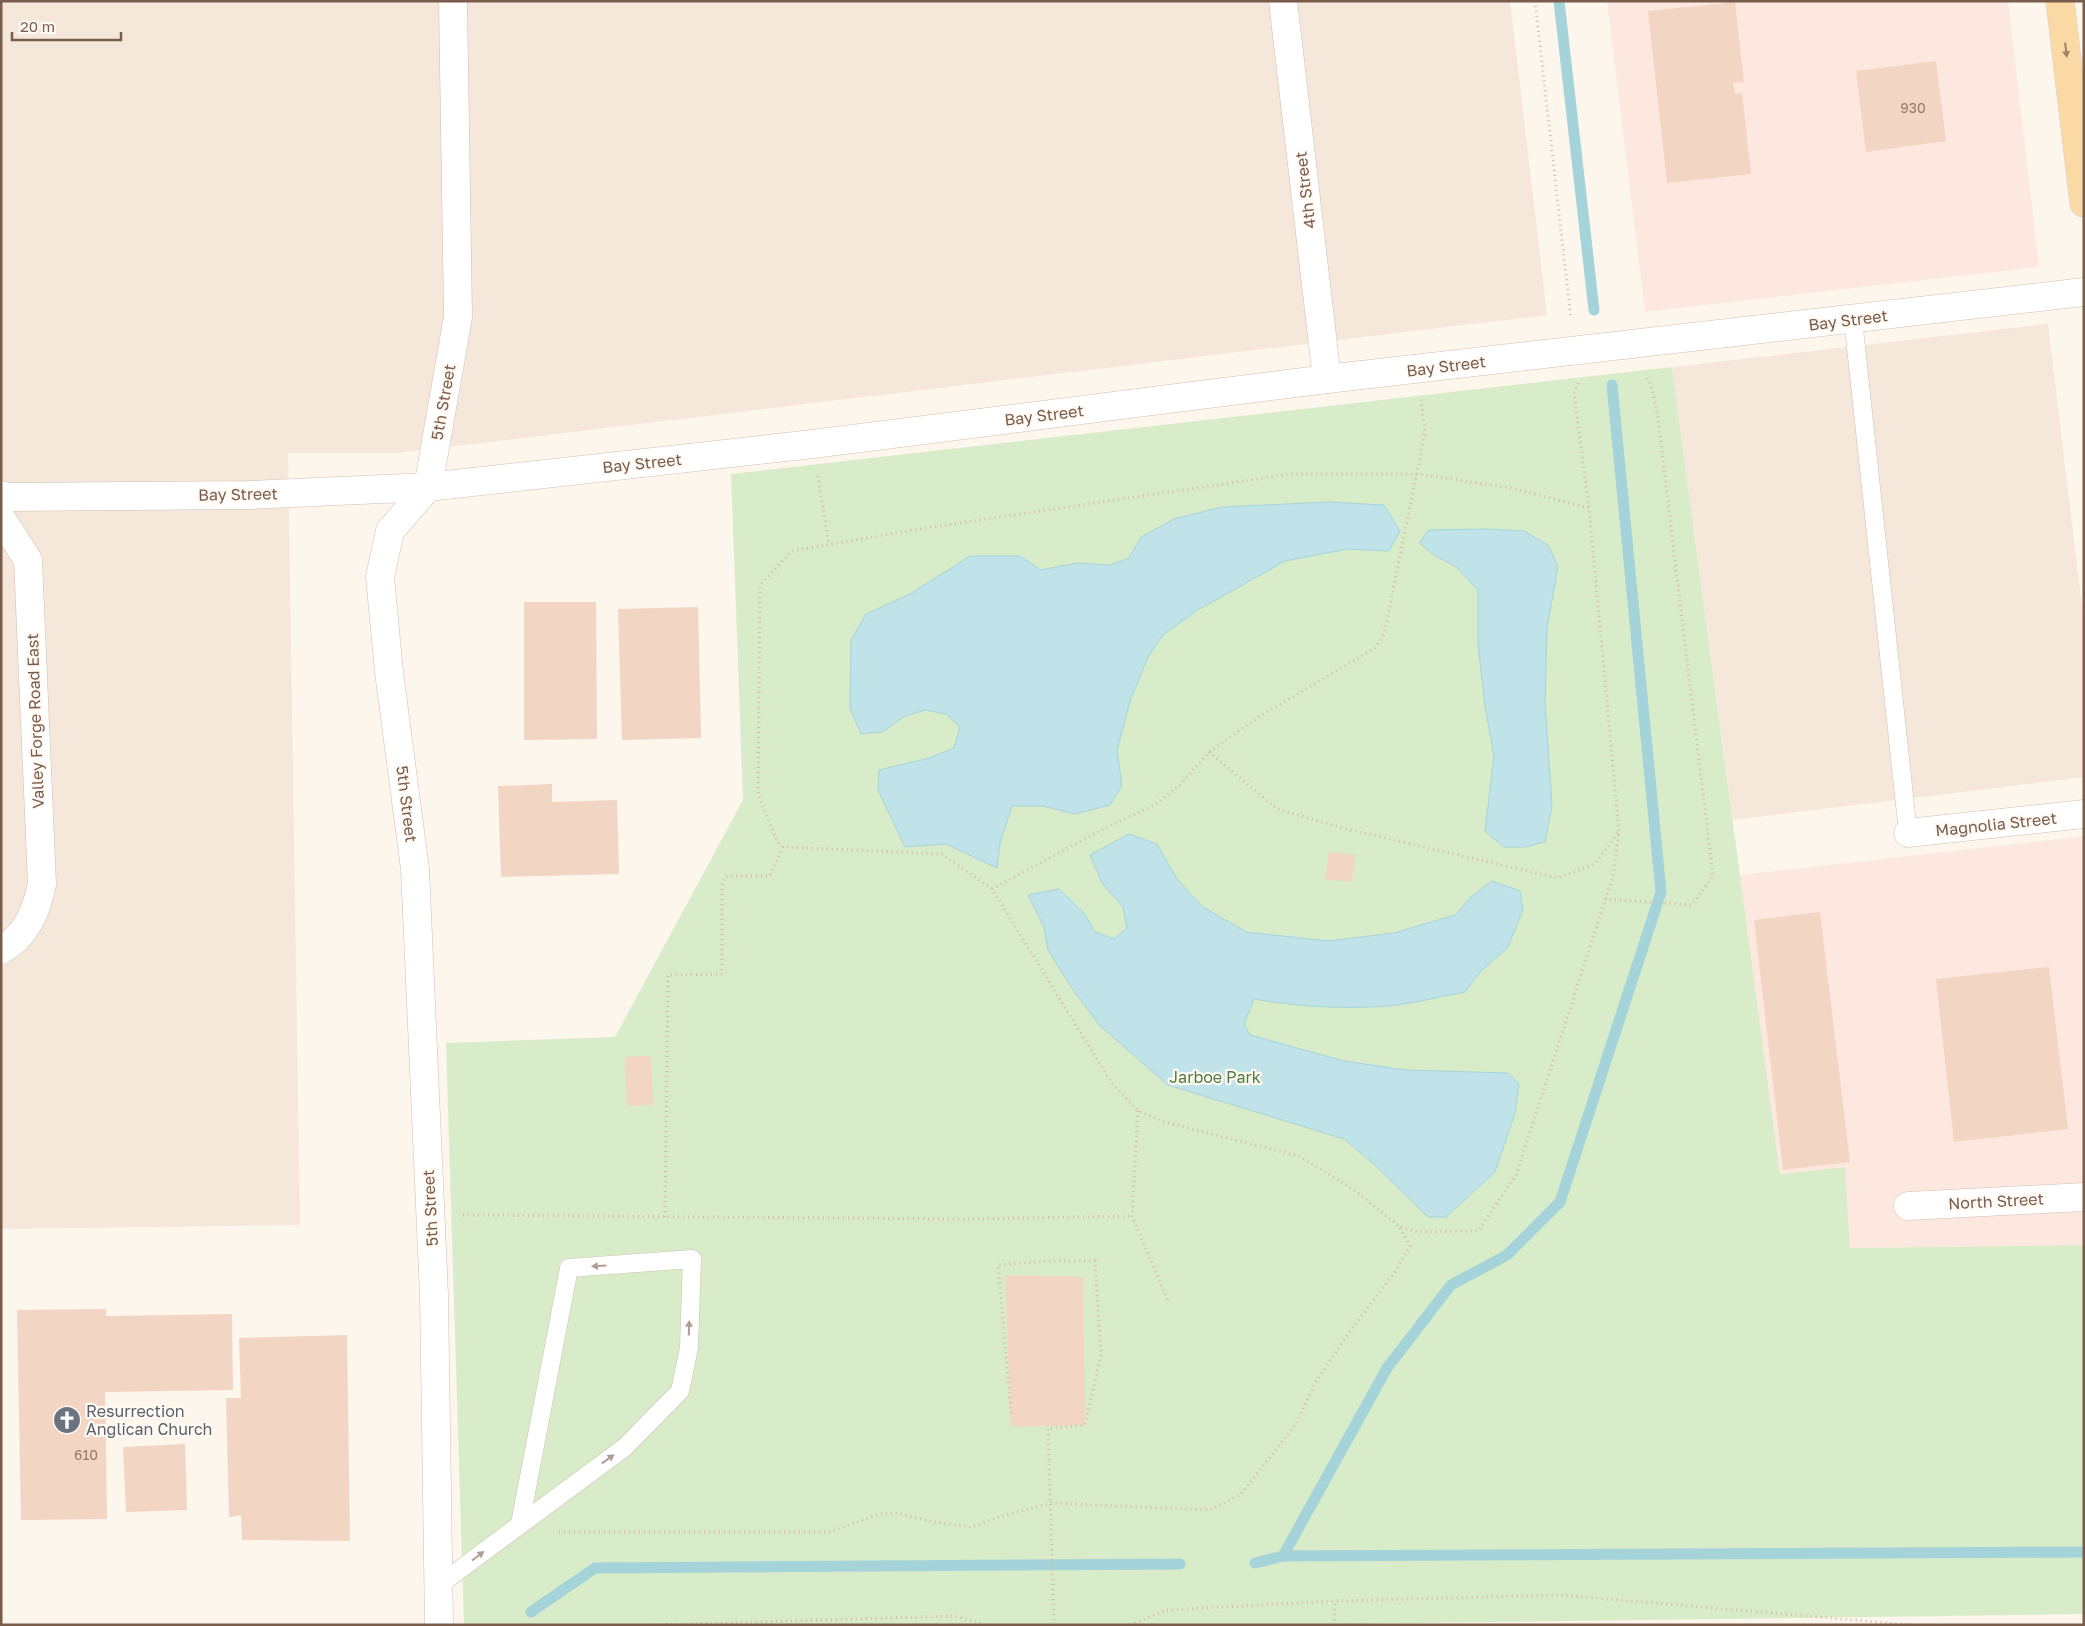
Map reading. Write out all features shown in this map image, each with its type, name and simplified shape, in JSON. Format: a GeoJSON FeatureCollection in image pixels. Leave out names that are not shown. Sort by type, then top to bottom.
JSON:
{"type":"FeatureCollection","features":[{"type":"Feature","properties":{"kind":"main road"},"geometry":{"type":"LineString","coordinates":[[2060,1],[2084,203]]}},
{"type":"Feature","properties":{"kind":"street","name":"5th Street"},"geometry":{"type":"LineString","coordinates":[[439,1625],[434,1295],[415,869],[389,672],[380,577],[390,531],[428,486],[458,317],[453,1]]}},
{"type":"Feature","properties":{"kind":"street","name":"4th Street"},"geometry":{"type":"LineString","coordinates":[[1283,1],[1327,379]]}},
{"type":"Feature","properties":{"kind":"street","name":"Bay Street"},"geometry":{"type":"LineString","coordinates":[[1,495],[9,497],[248,495],[428,486],[813,444],[1327,379],[2084,292]]}},
{"type":"Feature","properties":{"kind":"street","name":"Valley Forge Road East"},"geometry":{"type":"LineString","coordinates":[[1,518],[28,560],[42,884],[37,907],[26,929],[9,946],[1,950]]}},
{"type":"Feature","properties":{"kind":"street","name":"Magnolia Street"},"geometry":{"type":"LineString","coordinates":[[1908,834],[2084,814]]}},
{"type":"Feature","properties":{"kind":"street","name":"North Street"},"geometry":{"type":"LineString","coordinates":[[1908,1206],[2084,1197]]}},
{"type":"Feature","properties":{"kind":"lane"},"geometry":{"type":"LineString","coordinates":[[1853,319],[1908,834]]}},
{"type":"Feature","properties":{"kind":"lane"},"geometry":{"type":"LineString","coordinates":[[439,1585],[625,1447],[680,1390],[689,1348],[692,1259],[569,1268],[515,1528]]}},
{"type":"Feature","properties":{"kind":"path"},"geometry":{"type":"LineString","coordinates":[[1535,1],[1583,349],[1574,394],[1589,508],[1619,832],[1613,876],[1516,1175],[1478,1231],[1418,1232],[1400,1227],[1353,1190],[1299,1156],[1168,1123],[1138,1111],[1111,1082],[992,889],[942,854],[783,847],[777,841],[758,794],[760,585],[792,551],[919,529],[1291,474],[1417,474],[1511,488],[1589,508]]}},
{"type":"Feature","properties":{"kind":"path"},"geometry":{"type":"LineString","coordinates":[[1606,899],[1692,905],[1713,876],[1658,411],[1651,385],[1625,345]]}},
{"type":"Feature","properties":{"kind":"path"},"geometry":{"type":"LineString","coordinates":[[992,889],[1107,827],[1155,805],[1180,785],[1209,752],[1260,716],[1375,648],[1384,636],[1425,432],[1417,370]]}},
{"type":"Feature","properties":{"kind":"path"},"geometry":{"type":"LineString","coordinates":[[813,444],[829,545]]}},
{"type":"Feature","properties":{"kind":"path"},"geometry":{"type":"LineString","coordinates":[[1209,752],[1277,809],[1346,829],[1558,878],[1595,864],[1619,832]]}},
{"type":"Feature","properties":{"kind":"path"},"geometry":{"type":"LineString","coordinates":[[665,1217],[668,975],[722,974],[722,884],[726,876],[770,876],[783,847]]}},
{"type":"Feature","properties":{"kind":"path"},"geometry":{"type":"LineString","coordinates":[[1138,1111],[1132,1216],[1169,1303]]}},
{"type":"Feature","properties":{"kind":"path"},"geometry":{"type":"LineString","coordinates":[[430,1215],[964,1219],[1132,1216]]}},
{"type":"Feature","properties":{"kind":"path"},"geometry":{"type":"LineString","coordinates":[[515,1528],[830,1532],[879,1514],[898,1513],[929,1521],[971,1527],[1002,1516],[1051,1503],[1210,1510],[1241,1494],[1296,1424],[1315,1383],[1353,1327],[1395,1272],[1410,1246],[1400,1227]]}},
{"type":"Feature","properties":{"kind":"path"},"geometry":{"type":"LineString","coordinates":[[1011,1413],[998,1265],[1046,1261],[1095,1261],[1101,1355],[1085,1425],[1048,1428],[1054,1625]]}},
{"type":"Feature","properties":{"kind":"path"},"geometry":{"type":"LineString","coordinates":[[1130,1625],[1166,1610],[1335,1601],[1561,1595],[1912,1625]]}},
{"type":"Feature","properties":{"kind":"path"},"geometry":{"type":"LineString","coordinates":[[1334,1625],[1335,1601]]}},
{"type":"Feature","properties":{"kind":"path"},"geometry":{"type":"LineString","coordinates":[[651,1625],[955,1616],[986,1625]]}},
{"type":"Feature","properties":{"kind":"shaded area"},"geometry":{"type":"Polygon","coordinates":[[[1,1],[1510,1],[1547,315],[398,453],[288,453],[300,1225],[1,1229],[1,1]]]}},
{"type":"Feature","properties":{"kind":"shaded area"},"geometry":{"type":"Polygon","coordinates":[[[1607,1],[2008,1],[2039,267],[1645,312],[1607,1]]]}},
{"type":"Feature","properties":{"kind":"shaded area"},"geometry":{"type":"Polygon","coordinates":[[[2048,324],[2084,624],[2084,777],[1733,820],[1672,367],[2048,324]]]}},
{"type":"Feature","properties":{"kind":"shaded area"},"geometry":{"type":"Polygon","coordinates":[[[2084,836],[2084,1245],[1850,1248],[1845,1167],[1780,1174],[1740,875],[2084,836]]]}},
{"type":"Feature","properties":{"kind":"green space","name":"Jarboe Park"},"geometry":{"type":"Polygon","coordinates":[[[1672,367],[1780,1174],[1845,1167],[1850,1248],[2084,1245],[2084,1614],[1274,1625],[464,1625],[446,1043],[615,1037],[743,800],[731,474],[1672,367]]]}},
{"type":"Feature","properties":{"kind":"water"},"geometry":{"type":"Polygon","coordinates":[[[1329,502],[1384,505],[1400,531],[1389,551],[1347,549],[1285,561],[1196,611],[1163,635],[1149,655],[1130,701],[1117,750],[1122,786],[1110,805],[1075,814],[1043,806],[1012,806],[1000,843],[997,868],[946,844],[905,847],[878,790],[879,770],[929,758],[954,748],[960,727],[946,714],[925,710],[903,717],[883,732],[861,734],[850,708],[851,640],[866,614],[910,594],[970,556],[1020,556],[1041,570],[1076,563],[1109,565],[1129,558],[1141,537],[1174,519],[1222,507],[1329,502]]]}},
{"type":"Feature","properties":{"kind":"water"},"geometry":{"type":"Polygon","coordinates":[[[1486,529],[1524,531],[1548,545],[1558,567],[1547,628],[1545,703],[1552,806],[1545,842],[1525,847],[1504,847],[1485,831],[1494,756],[1485,706],[1478,643],[1478,590],[1455,566],[1432,554],[1420,543],[1428,530],[1486,529]]]}},
{"type":"Feature","properties":{"kind":"water"},"geometry":{"type":"Polygon","coordinates":[[[1129,834],[1157,844],[1177,879],[1203,907],[1246,932],[1328,941],[1394,933],[1455,915],[1471,897],[1492,881],[1520,891],[1523,910],[1508,947],[1479,973],[1465,992],[1406,1004],[1380,1007],[1307,1006],[1254,999],[1244,1024],[1250,1035],[1344,1061],[1405,1070],[1508,1073],[1519,1084],[1515,1113],[1495,1172],[1446,1217],[1428,1217],[1375,1165],[1344,1139],[1168,1085],[1099,1025],[1072,988],[1048,950],[1044,927],[1028,895],[1059,889],[1084,913],[1095,932],[1114,939],[1127,928],[1123,907],[1102,883],[1090,855],[1129,834]]]}},
{"type":"Feature","properties":{"kind":"building"},"geometry":{"type":"Polygon","coordinates":[[[1735,2],[1744,82],[1733,83],[1735,94],[1742,93],[1751,174],[1667,183],[1648,11],[1735,2]]]}},
{"type":"Feature","properties":{"kind":"building"},"geometry":{"type":"Polygon","coordinates":[[[1936,61],[1946,141],[1866,152],[1856,71],[1936,61]]]}},
{"type":"Feature","properties":{"kind":"building"},"geometry":{"type":"Polygon","coordinates":[[[524,602],[596,602],[597,739],[524,740],[524,602]]]}},
{"type":"Feature","properties":{"kind":"building"},"geometry":{"type":"Polygon","coordinates":[[[698,607],[701,738],[622,740],[618,609],[698,607]]]}},
{"type":"Feature","properties":{"kind":"building"},"geometry":{"type":"Polygon","coordinates":[[[552,784],[552,802],[617,800],[619,874],[501,877],[498,786],[552,784]]]}},
{"type":"Feature","properties":{"kind":"building"},"geometry":{"type":"Polygon","coordinates":[[[1329,852],[1355,855],[1352,882],[1325,879],[1329,852]]]}},
{"type":"Feature","properties":{"kind":"building"},"geometry":{"type":"Polygon","coordinates":[[[1820,912],[1850,1162],[1783,1170],[1754,920],[1820,912]]]}},
{"type":"Feature","properties":{"kind":"building"},"geometry":{"type":"Polygon","coordinates":[[[2049,967],[2068,1129],[1954,1142],[1936,979],[2049,967]]]}},
{"type":"Feature","properties":{"kind":"building"},"geometry":{"type":"Polygon","coordinates":[[[651,1056],[653,1105],[627,1106],[625,1057],[651,1056]]]}},
{"type":"Feature","properties":{"kind":"building"},"geometry":{"type":"Polygon","coordinates":[[[1005,1275],[1083,1277],[1085,1425],[1011,1427],[1005,1275]]]}},
{"type":"Feature","properties":{"kind":"building"},"geometry":{"type":"Polygon","coordinates":[[[106,1309],[106,1316],[232,1314],[233,1390],[105,1392],[107,1519],[21,1520],[17,1310],[106,1309]]]}},
{"type":"Feature","properties":{"kind":"building"},"geometry":{"type":"Polygon","coordinates":[[[347,1335],[350,1541],[242,1540],[241,1515],[229,1517],[226,1398],[241,1398],[239,1338],[347,1335]]]}},
{"type":"Feature","properties":{"kind":"building"},"geometry":{"type":"Polygon","coordinates":[[[185,1444],[187,1510],[126,1512],[123,1447],[185,1444]]]}},
{"type":"Feature","properties":{"kind":"waterway"},"geometry":{"type":"LineString","coordinates":[[1559,1],[1594,310]]}},
{"type":"Feature","properties":{"kind":"waterway"},"geometry":{"type":"LineString","coordinates":[[1255,1563],[1283,1556],[1387,1368],[1451,1285],[1507,1255],[1560,1202],[1661,892],[1612,385]]}},
{"type":"Feature","properties":{"kind":"waterway"},"geometry":{"type":"LineString","coordinates":[[1283,1556],[2084,1552]]}},
{"type":"Feature","properties":{"kind":"waterway"},"geometry":{"type":"LineString","coordinates":[[531,1612],[595,1568],[1180,1564]]}},
{"type":"Feature","properties":{"kind":"place","name":"Resurrection Anglican Church"},"geometry":{"type":"Point","coordinates":[67,1420]}}]}
